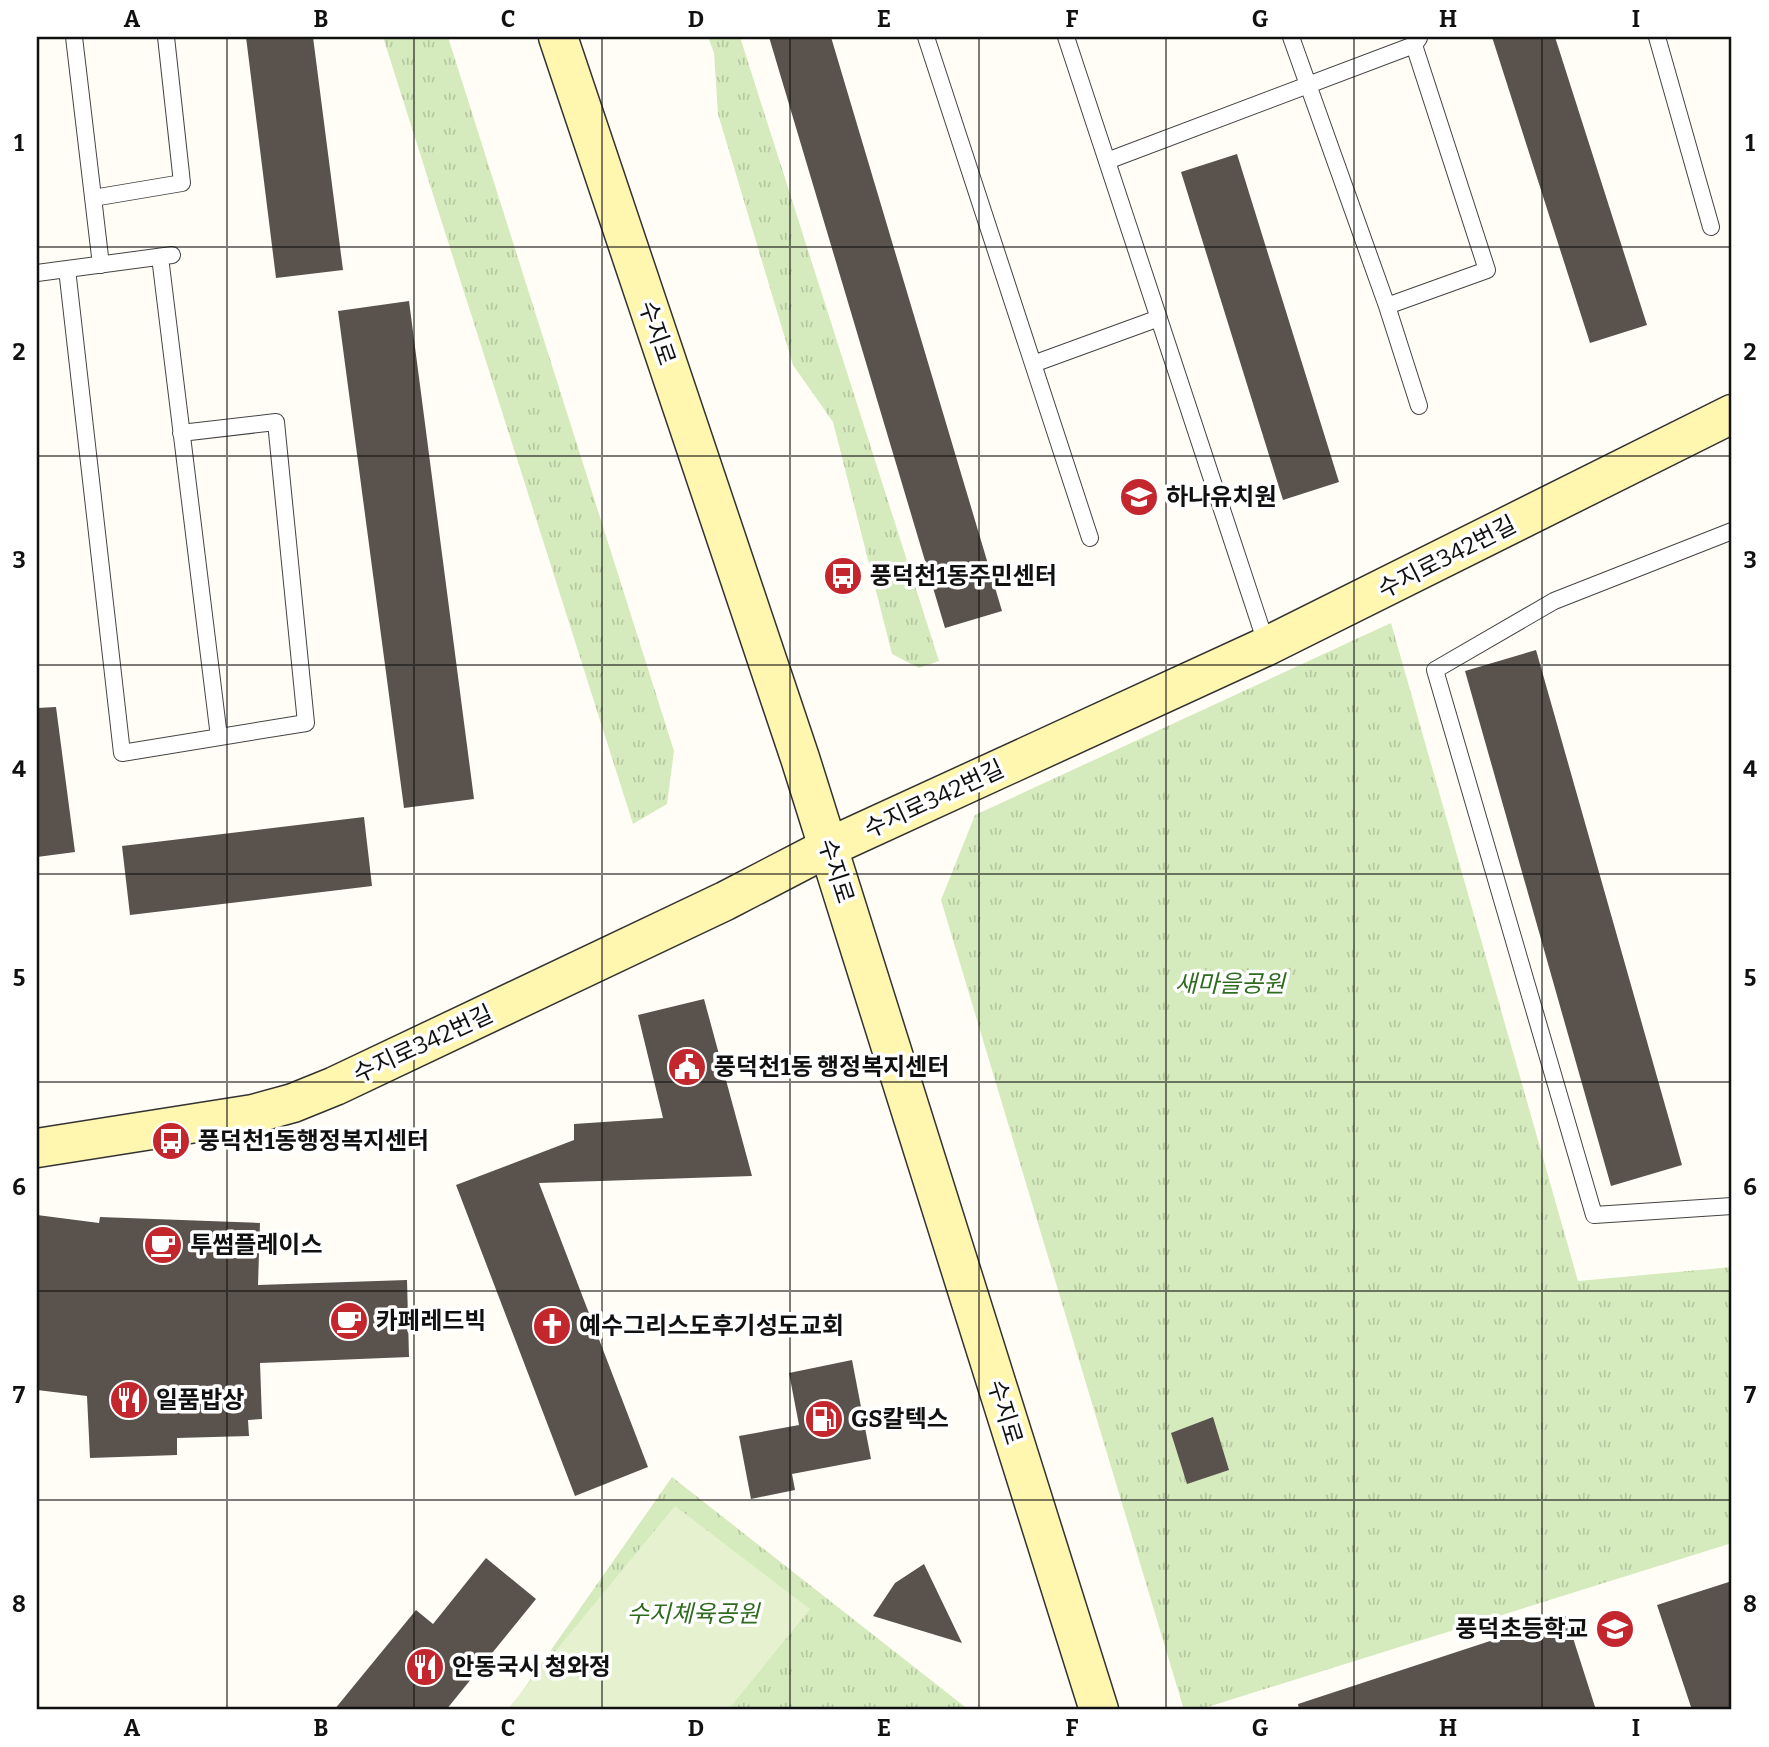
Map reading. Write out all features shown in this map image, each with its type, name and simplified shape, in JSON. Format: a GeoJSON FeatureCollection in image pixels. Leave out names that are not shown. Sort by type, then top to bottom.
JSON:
{"type":"FeatureCollection","features":[{"type":"Feature","properties":{"kind":"street","name":"수지로"},"geometry":{"type":"LineString","coordinates":[[558,37],[800,758],[1100,1710]]}},
{"type":"Feature","properties":{"kind":"street","name":"수지로342번길"},"geometry":{"type":"LineString","coordinates":[[37,1148],[253,1114],[335,1086],[713,907],[827,848],[1267,646],[1732,414]]}},
{"type":"Feature","properties":{"kind":"lane"},"geometry":{"type":"LineString","coordinates":[[74,37],[101,265]]}},
{"type":"Feature","properties":{"kind":"lane"},"geometry":{"type":"LineString","coordinates":[[93,198],[182,183],[166,37]]}},
{"type":"Feature","properties":{"kind":"lane"},"geometry":{"type":"LineString","coordinates":[[926,37],[1090,538]]}},
{"type":"Feature","properties":{"kind":"lane"},"geometry":{"type":"LineString","coordinates":[[1066,37],[1267,646]]}},
{"type":"Feature","properties":{"kind":"lane"},"geometry":{"type":"LineString","coordinates":[[1291,37],[1387,306],[1419,406]]}},
{"type":"Feature","properties":{"kind":"lane"},"geometry":{"type":"LineString","coordinates":[[1657,37],[1711,227]]}},
{"type":"Feature","properties":{"kind":"lane"},"geometry":{"type":"LineString","coordinates":[[1107,161],[1417,41],[1487,270],[1387,306]]}},
{"type":"Feature","properties":{"kind":"lane"},"geometry":{"type":"LineString","coordinates":[[37,273],[166,256],[181,433],[219,737]]}},
{"type":"Feature","properties":{"kind":"lane"},"geometry":{"type":"LineString","coordinates":[[67,269],[122,753],[306,723],[276,422],[181,433]]}},
{"type":"Feature","properties":{"kind":"lane"},"geometry":{"type":"LineString","coordinates":[[1033,364],[1159,318]]}},
{"type":"Feature","properties":{"kind":"lane"},"geometry":{"type":"LineString","coordinates":[[1732,531],[1554,601],[1435,670],[1594,1215],[1732,1206]]}},
{"type":"Feature","properties":{"kind":"green space"},"geometry":{"type":"Polygon","coordinates":[[[383,37],[448,37],[674,751],[667,804],[633,824],[383,37]]]}},
{"type":"Feature","properties":{"kind":"green space"},"geometry":{"type":"Polygon","coordinates":[[[708,37],[740,37],[939,661],[919,668],[892,654],[833,422],[793,365],[718,114],[714,53],[708,37]]]}},
{"type":"Feature","properties":{"kind":"green space","name":"새마을공원"},"geometry":{"type":"Polygon","coordinates":[[[1391,623],[1578,1281],[1732,1267],[1732,1543],[1198,1710],[1184,1710],[941,900],[975,815],[1391,623]]]}},
{"type":"Feature","properties":{"kind":"green space","name":"수지체육공원"},"geometry":{"type":"Polygon","coordinates":[[[672,1477],[969,1710],[509,1710],[672,1477]]]}},
{"type":"Feature","properties":{"kind":"green space","name":"수지체육공원"},"geometry":{"type":"Polygon","coordinates":[[[675,1506],[810,1609],[728,1710],[507,1710],[675,1506]]]}},
{"type":"Feature","properties":{"kind":"building"},"geometry":{"type":"Polygon","coordinates":[[[246,37],[313,37],[343,270],[276,278],[246,37]]]}},
{"type":"Feature","properties":{"kind":"building"},"geometry":{"type":"Polygon","coordinates":[[[769,37],[831,37],[1002,611],[945,628],[769,37]]]}},
{"type":"Feature","properties":{"kind":"building"},"geometry":{"type":"Polygon","coordinates":[[[1492,37],[1555,37],[1647,325],[1590,343],[1492,37]]]}},
{"type":"Feature","properties":{"kind":"building"},"geometry":{"type":"Polygon","coordinates":[[[1237,154],[1339,482],[1283,500],[1181,172],[1237,154]]]}},
{"type":"Feature","properties":{"kind":"building"},"geometry":{"type":"Polygon","coordinates":[[[409,301],[474,799],[404,808],[338,311],[409,301]]]}},
{"type":"Feature","properties":{"kind":"building"},"geometry":{"type":"Polygon","coordinates":[[[1536,650],[1682,1165],[1611,1186],[1465,671],[1536,650]]]}},
{"type":"Feature","properties":{"kind":"building"},"geometry":{"type":"Polygon","coordinates":[[[56,707],[75,852],[37,857],[37,708],[56,707]]]}},
{"type":"Feature","properties":{"kind":"building"},"geometry":{"type":"Polygon","coordinates":[[[364,817],[372,886],[130,915],[122,846],[364,817]]]}},
{"type":"Feature","properties":{"kind":"building"},"geometry":{"type":"Polygon","coordinates":[[[704,999],[752,1176],[539,1183],[648,1467],[575,1496],[456,1185],[574,1140],[574,1124],[663,1118],[638,1015],[704,999]]]}},
{"type":"Feature","properties":{"kind":"building"},"geometry":{"type":"Polygon","coordinates":[[[37,1215],[99,1223],[100,1217],[260,1223],[258,1285],[407,1280],[409,1357],[260,1363],[262,1419],[248,1420],[249,1436],[177,1438],[177,1455],[90,1458],[87,1396],[37,1390],[37,1215]]]}},
{"type":"Feature","properties":{"kind":"building"},"geometry":{"type":"Polygon","coordinates":[[[852,1360],[871,1459],[792,1474],[795,1490],[751,1499],[739,1436],[799,1425],[789,1373],[852,1360]]]}},
{"type":"Feature","properties":{"kind":"building"},"geometry":{"type":"Polygon","coordinates":[[[1213,1417],[1229,1470],[1187,1484],[1171,1433],[1213,1417]]]}},
{"type":"Feature","properties":{"kind":"building","name":"안동국시 청와정"},"geometry":{"type":"Polygon","coordinates":[[[486,1558],[536,1599],[446,1710],[334,1710],[416,1610],[433,1624],[486,1558]]]}},
{"type":"Feature","properties":{"kind":"building"},"geometry":{"type":"Polygon","coordinates":[[[924,1564],[962,1643],[873,1616],[895,1583],[924,1564]]]}},
{"type":"Feature","properties":{"kind":"building"},"geometry":{"type":"Polygon","coordinates":[[[1732,1581],[1732,1710],[1692,1710],[1657,1605],[1732,1581]]]}},
{"type":"Feature","properties":{"kind":"building"},"geometry":{"type":"Polygon","coordinates":[[[1566,1616],[1596,1710],[1299,1710],[1298,1704],[1566,1616]]]}},
{"type":"Feature","properties":{"kind":"place","name":"하나유치원"},"geometry":{"type":"Point","coordinates":[1139,497]}},
{"type":"Feature","properties":{"kind":"place","name":"풍덕천1동주민센터"},"geometry":{"type":"Point","coordinates":[843,576]}},
{"type":"Feature","properties":{"kind":"place","name":"풍덕천1동 행정복지센터"},"geometry":{"type":"Point","coordinates":[687,1067]}},
{"type":"Feature","properties":{"kind":"place","name":"풍덕천1동행정복지센터"},"geometry":{"type":"Point","coordinates":[171,1141]}},
{"type":"Feature","properties":{"kind":"place","name":"투썸플레이스"},"geometry":{"type":"Point","coordinates":[163,1245]}},
{"type":"Feature","properties":{"kind":"place","name":"카페레드빅"},"geometry":{"type":"Point","coordinates":[349,1321]}},
{"type":"Feature","properties":{"kind":"place","name":"예수그리스도후기성도교회"},"geometry":{"type":"Point","coordinates":[552,1326]}},
{"type":"Feature","properties":{"kind":"place","name":"일품밥상"},"geometry":{"type":"Point","coordinates":[129,1400]}},
{"type":"Feature","properties":{"kind":"place","name":"GS칼텍스"},"geometry":{"type":"Point","coordinates":[824,1419]}},
{"type":"Feature","properties":{"kind":"place","name":"풍덕초등학교"},"geometry":{"type":"Point","coordinates":[1615,1629]}},
{"type":"Feature","properties":{"kind":"place","name":"안동국시 청와정"},"geometry":{"type":"Point","coordinates":[425,1667]}}]}
